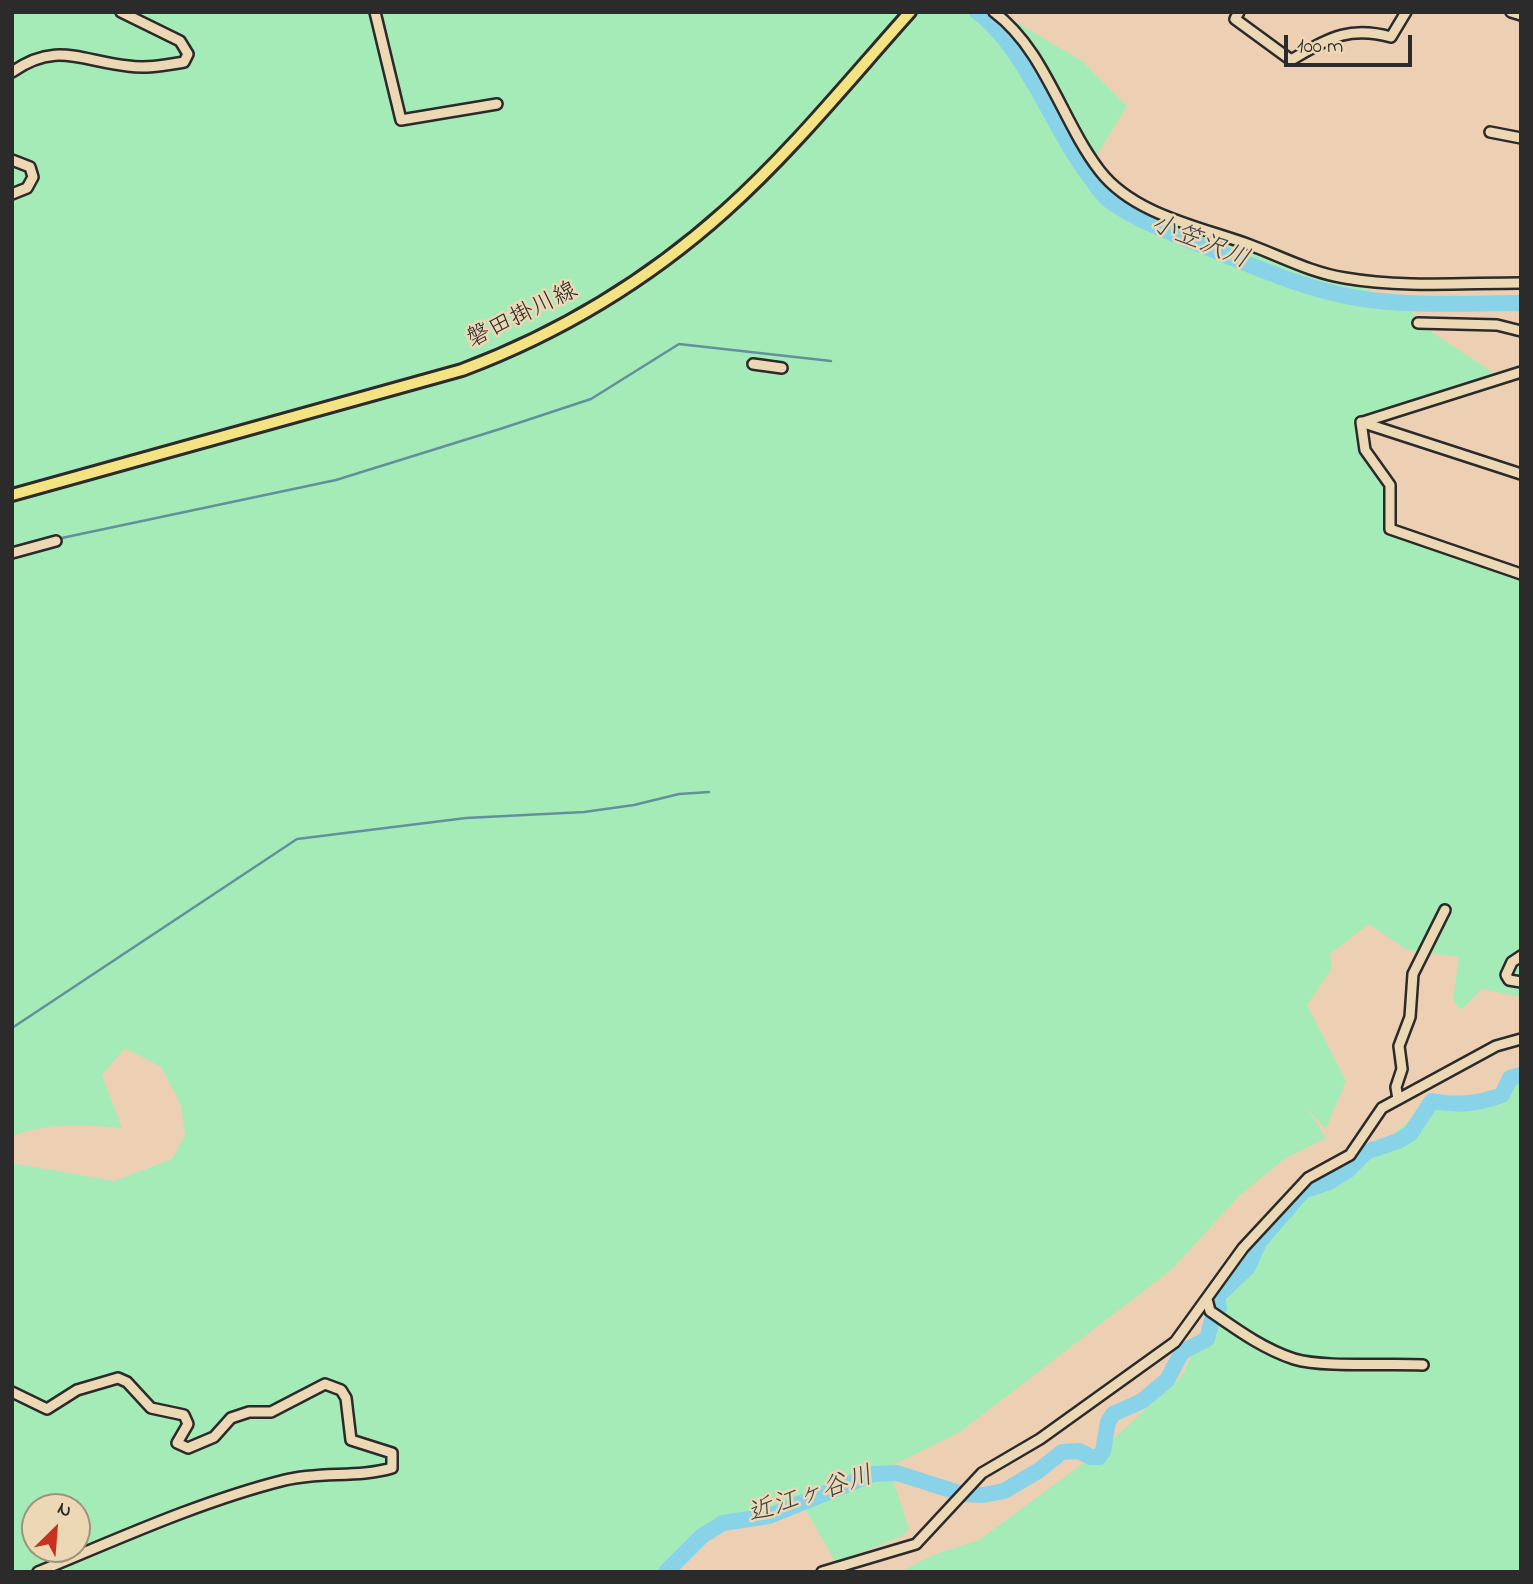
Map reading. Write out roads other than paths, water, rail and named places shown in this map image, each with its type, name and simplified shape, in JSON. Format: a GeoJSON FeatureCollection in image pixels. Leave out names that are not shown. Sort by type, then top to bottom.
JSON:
{"type":"FeatureCollection","features":[{"type":"Feature","properties":{"kind":"main road","name":"磐田掛川線"},"geometry":{"type":"LineString","coordinates":[[12,495],[462,370],[514,351],[633,283],[725,211],[800,135],[907,16]]}},
{"type":"Feature","properties":{"kind":"street"},"geometry":{"type":"LineString","coordinates":[[12,72],[31,59],[56,53],[131,67],[184,62],[188,54],[180,41],[121,12]]}},
{"type":"Feature","properties":{"kind":"street"},"geometry":{"type":"LineString","coordinates":[[375,12],[401,120],[497,104]]}},
{"type":"Feature","properties":{"kind":"street"},"geometry":{"type":"LineString","coordinates":[[994,12],[1016,35],[1040,69],[1086,152],[1102,174],[1129,197],[1154,211],[1314,271],[1345,278],[1521,283]]}},
{"type":"Feature","properties":{"kind":"street"},"geometry":{"type":"LineString","coordinates":[[1239,12],[1235,19],[1292,60],[1350,33],[1364,30],[1391,37],[1406,12]]}},
{"type":"Feature","properties":{"kind":"street"},"geometry":{"type":"LineString","coordinates":[[1511,12],[1521,15]]}},
{"type":"Feature","properties":{"kind":"street"},"geometry":{"type":"LineString","coordinates":[[1490,132],[1521,138]]}},
{"type":"Feature","properties":{"kind":"street"},"geometry":{"type":"LineString","coordinates":[[12,160],[30,167],[33,177],[27,188],[12,194]]}},
{"type":"Feature","properties":{"kind":"street"},"geometry":{"type":"LineString","coordinates":[[1418,323],[1497,325],[1521,331]]}},
{"type":"Feature","properties":{"kind":"street"},"geometry":{"type":"LineString","coordinates":[[753,364],[782,368]]}},
{"type":"Feature","properties":{"kind":"street"},"geometry":{"type":"LineString","coordinates":[[1362,422],[1521,372]]}},
{"type":"Feature","properties":{"kind":"street"},"geometry":{"type":"LineString","coordinates":[[1362,422],[1521,474]]}},
{"type":"Feature","properties":{"kind":"street"},"geometry":{"type":"LineString","coordinates":[[1362,422],[1365,450],[1390,485],[1390,529],[1521,574]]}},
{"type":"Feature","properties":{"kind":"street"},"geometry":{"type":"LineString","coordinates":[[12,553],[56,541]]}},
{"type":"Feature","properties":{"kind":"street"},"geometry":{"type":"LineString","coordinates":[[1398,1098],[1396,1087],[1402,1069],[1399,1046],[1410,1017],[1413,974],[1445,910]]}},
{"type":"Feature","properties":{"kind":"street"},"geometry":{"type":"LineString","coordinates":[[1521,956],[1512,962],[1506,975],[1508,980],[1521,982]]}},
{"type":"Feature","properties":{"kind":"street"},"geometry":{"type":"LineString","coordinates":[[822,1572],[916,1544],[964,1489],[982,1473],[1040,1439],[1175,1342],[1230,1264],[1300,1185],[1308,1178],[1343,1162],[1375,1116],[1398,1098],[1496,1046],[1521,1039]]}},
{"type":"Feature","properties":{"kind":"street"},"geometry":{"type":"LineString","coordinates":[[1206,1299],[1209,1311],[1246,1336],[1295,1359],[1325,1363],[1423,1365]]}},
{"type":"Feature","properties":{"kind":"street"},"geometry":{"type":"LineString","coordinates":[[12,1392],[47,1409],[77,1390],[118,1378],[137,1392],[151,1408],[184,1415],[188,1424],[177,1443],[188,1448],[214,1437],[231,1418],[249,1412],[271,1412],[310,1389],[325,1384],[333,1385],[346,1398],[351,1440],[392,1453],[394,1459],[392,1468],[382,1471],[327,1473],[286,1479],[201,1507],[38,1572]]}},
{"type":"Feature","properties":{"kind":"waterway","name":"小笠沢川"},"geometry":{"type":"LineString","coordinates":[[977,12],[1009,44],[1075,155],[1104,196],[1134,216],[1261,270],[1337,294],[1397,303],[1521,303]]}},
{"type":"Feature","properties":{"kind":"waterway"},"geometry":{"type":"LineString","coordinates":[[57,539],[336,480],[500,429],[591,399],[679,344],[831,361]]}},
{"type":"Feature","properties":{"kind":"waterway"},"geometry":{"type":"LineString","coordinates":[[12,547],[33,543]]}},
{"type":"Feature","properties":{"kind":"waterway"},"geometry":{"type":"LineString","coordinates":[[12,1028],[297,839],[466,818],[584,812],[634,805],[679,794],[709,792]]}},
{"type":"Feature","properties":{"kind":"waterway","name":"近江ヶ谷川"},"geometry":{"type":"LineString","coordinates":[[666,1572],[702,1536],[723,1523],[769,1516],[873,1474],[897,1473],[963,1494],[983,1495],[1004,1491],[1038,1471],[1062,1452],[1079,1451],[1091,1457],[1099,1457],[1103,1451],[1108,1422],[1113,1414],[1142,1401],[1167,1380],[1182,1352],[1207,1339],[1213,1316],[1219,1308],[1217,1297],[1248,1267],[1259,1242],[1303,1191],[1329,1182],[1347,1171],[1366,1152],[1410,1134],[1432,1101],[1459,1104],[1493,1098],[1502,1095],[1510,1078],[1521,1075]]}}]}
